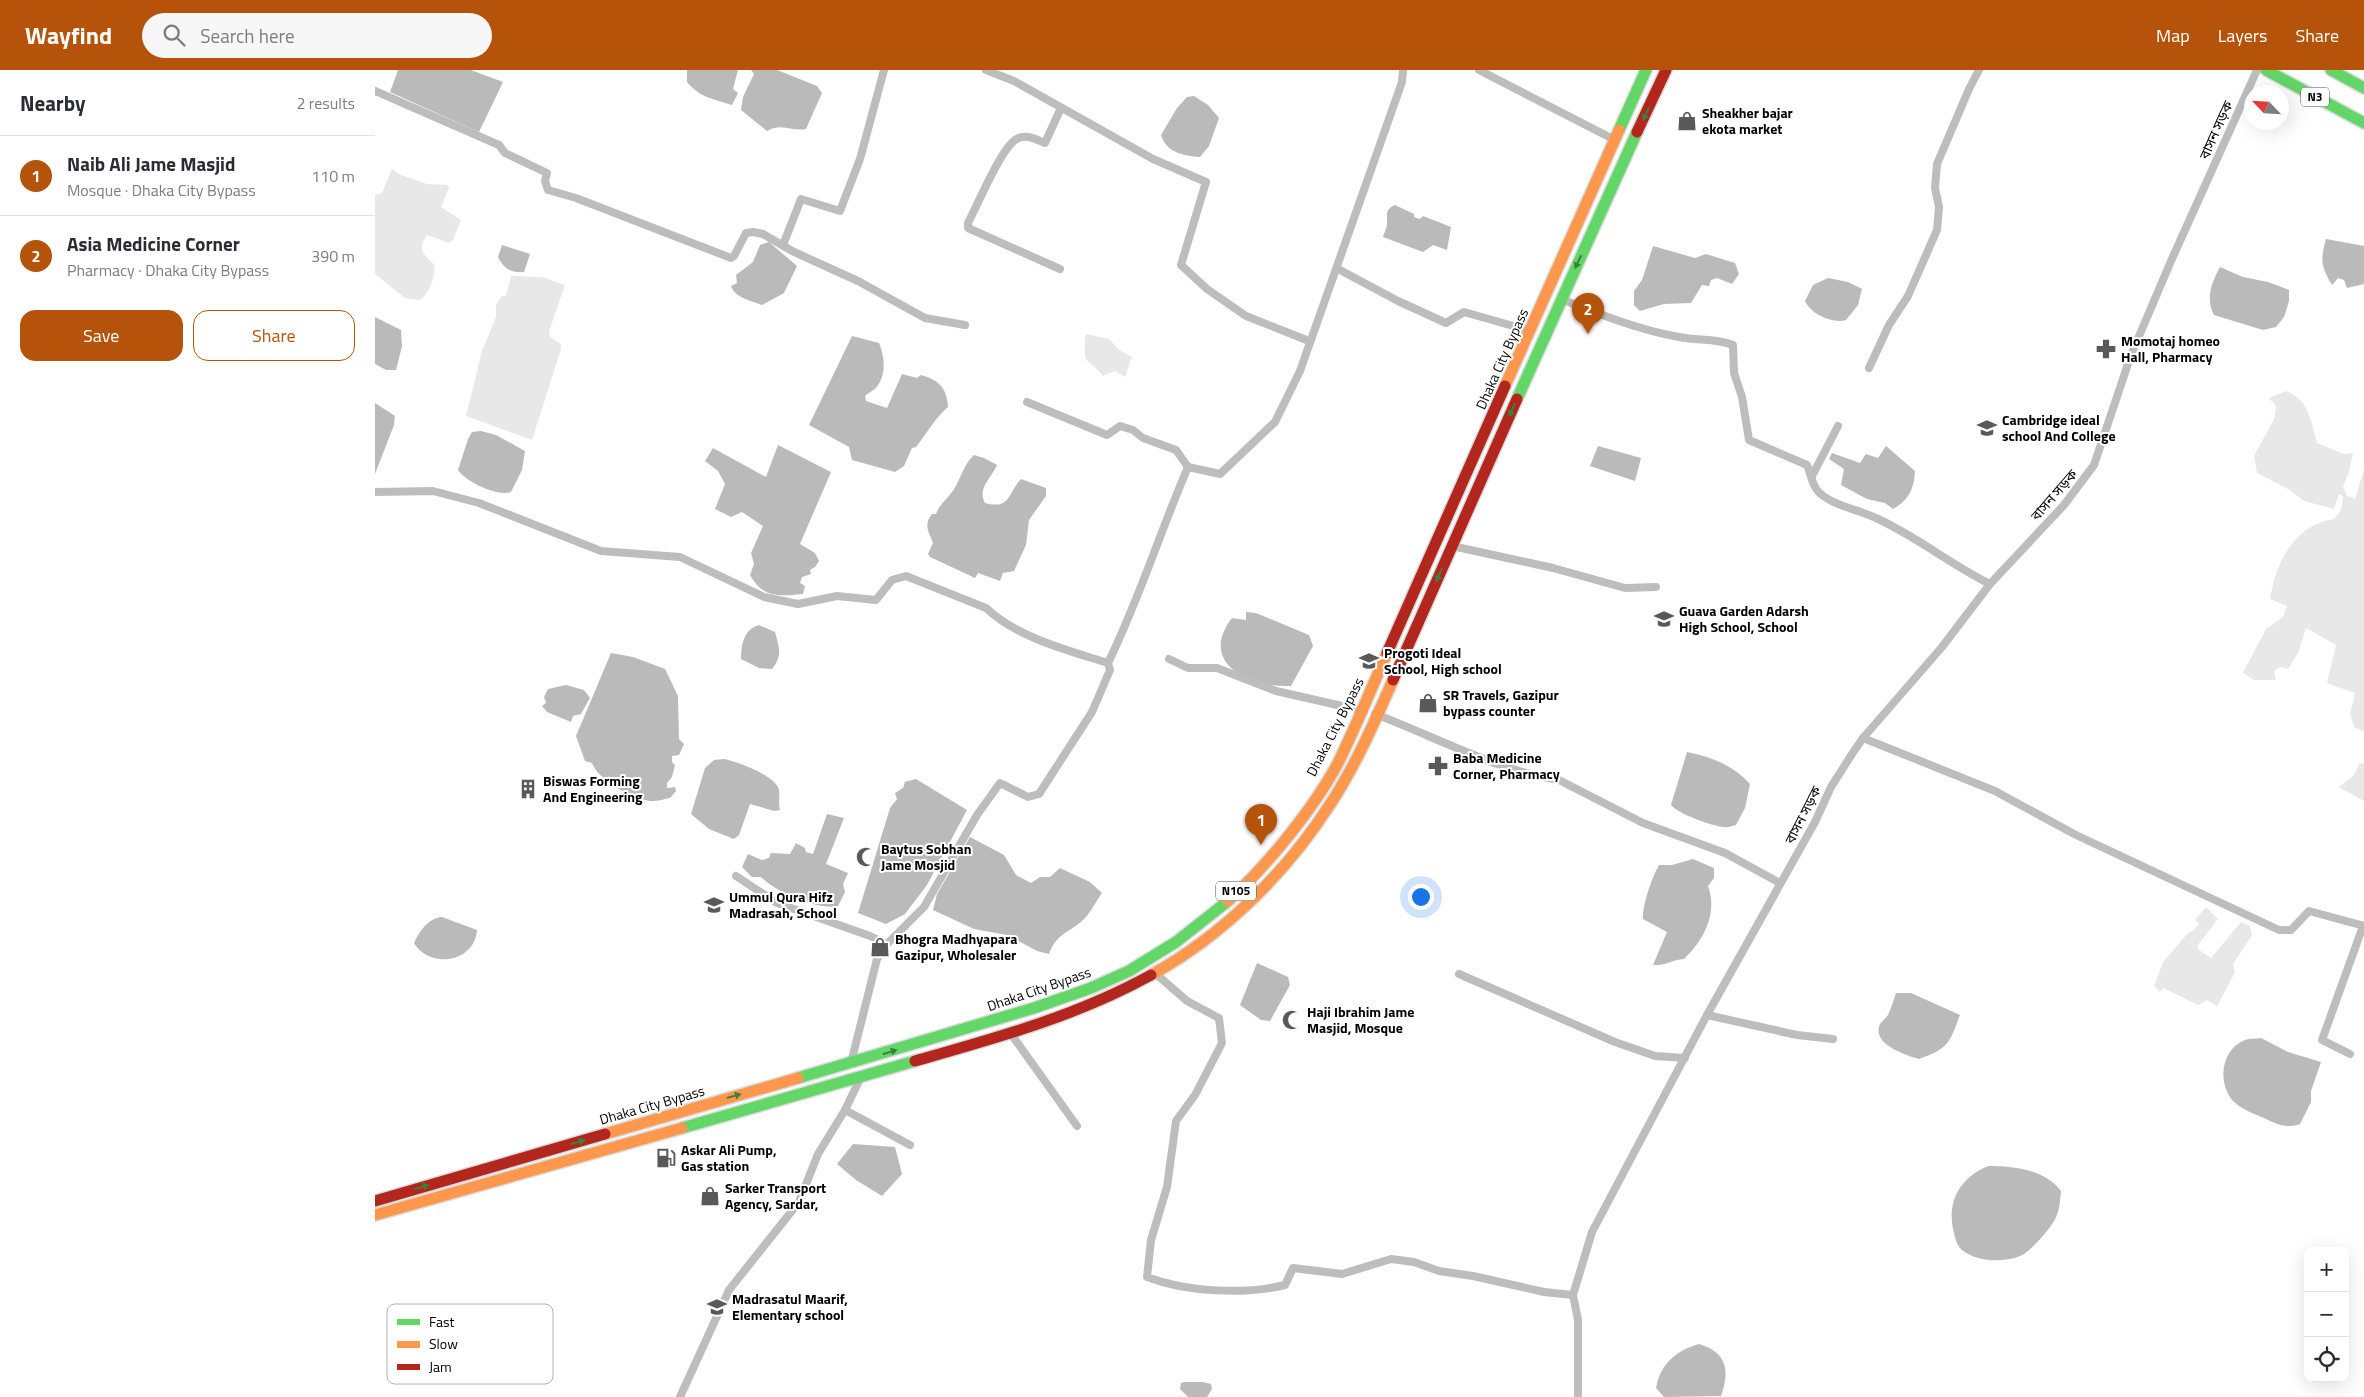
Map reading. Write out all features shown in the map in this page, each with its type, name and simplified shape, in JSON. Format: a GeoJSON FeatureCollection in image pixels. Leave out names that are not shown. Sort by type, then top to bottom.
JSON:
{"type":"FeatureCollection","features":[{"type":"Feature","properties":{"kind":"highway","name":"Dhaka City Bypass"},"geometry":{"type":"LineString","coordinates":[[375,1200],[851,1063],[1061,1000],[1112,980],[1149,960],[1198,926],[1250,879],[1281,846],[1316,798],[1338,762],[1646,70]]}},
{"type":"Feature","properties":{"kind":"highway"},"geometry":{"type":"LineString","coordinates":[[375,1215],[1011,1034],[1072,1012],[1116,993],[1155,973],[1205,939],[1259,891],[1294,852],[1337,792],[1377,715],[1561,300],[1666,70]]}},
{"type":"Feature","properties":{"kind":"highway","name":"N3"},"geometry":{"type":"LineString","coordinates":[[2266,70],[2364,123]]}},
{"type":"Feature","properties":{"kind":"highway","name":"N3"},"geometry":{"type":"LineString","coordinates":[[2331,70],[2364,88]]}},
{"type":"Feature","properties":{"kind":"street"},"geometry":{"type":"LineString","coordinates":[[783,246],[801,199],[840,211],[860,159],[884,70]]}},
{"type":"Feature","properties":{"kind":"street"},"geometry":{"type":"LineString","coordinates":[[986,70],[1014,81],[1153,159],[1205,182],[1181,265],[1207,289],[1246,316],[1309,340]]}},
{"type":"Feature","properties":{"kind":"street"},"geometry":{"type":"LineString","coordinates":[[1027,402],[1107,435],[1120,426],[1133,430],[1143,438],[1176,450],[1189,467],[1220,474],[1275,422],[1300,371],[1309,340],[1338,269],[1402,82],[1403,70]]}},
{"type":"Feature","properties":{"kind":"street"},"geometry":{"type":"LineString","coordinates":[[1479,70],[1615,140]]}},
{"type":"Feature","properties":{"kind":"street"},"geometry":{"type":"LineString","coordinates":[[1869,368],[1889,325],[1908,296],[1937,230],[1939,207],[1935,188],[1937,164],[1979,70]]}},
{"type":"Feature","properties":{"kind":"street","name":"বাসন সড়ক"},"geometry":{"type":"LineString","coordinates":[[1573,1295],[1593,1232],[1707,1015],[1815,822],[1831,787],[1863,738],[1942,646],[1990,584],[2064,505],[2094,465],[2135,347],[2171,261],[2257,70]]}},
{"type":"Feature","properties":{"kind":"street"},"geometry":{"type":"LineString","coordinates":[[375,91],[499,145],[505,153],[547,173],[545,181],[548,190],[576,198],[731,258],[734,256],[746,233],[763,234],[783,246],[852,278],[925,318],[965,325]]}},
{"type":"Feature","properties":{"kind":"street"},"geometry":{"type":"LineString","coordinates":[[1060,269],[968,228],[968,223],[998,163],[1015,140],[1028,136],[1045,142],[1061,108]]}},
{"type":"Feature","properties":{"kind":"street"},"geometry":{"type":"LineString","coordinates":[[1338,269],[1446,324],[1464,312],[1531,331]]}},
{"type":"Feature","properties":{"kind":"street"},"geometry":{"type":"LineString","coordinates":[[1561,300],[1634,326],[1680,338],[1720,340],[1733,345],[1733,373],[1743,398],[1749,440],[1807,465],[1817,490],[1834,501],[1878,518],[1923,542],[1970,574],[1990,584]]}},
{"type":"Feature","properties":{"kind":"street"},"geometry":{"type":"LineString","coordinates":[[1812,476],[1838,426]]}},
{"type":"Feature","properties":{"kind":"street"},"geometry":{"type":"LineString","coordinates":[[851,1063],[877,959],[887,944],[924,906],[977,815],[1000,783],[1028,797],[1039,794],[1092,712],[1110,670],[1108,663],[1127,625],[1169,512],[1189,467]]}},
{"type":"Feature","properties":{"kind":"street"},"geometry":{"type":"LineString","coordinates":[[375,492],[433,492],[479,503],[601,551],[680,557],[764,597],[798,604],[837,596],[876,600],[892,580],[907,576],[986,608],[995,616],[1046,643],[1108,663]]}},
{"type":"Feature","properties":{"kind":"street"},"geometry":{"type":"LineString","coordinates":[[1452,546],[1588,576],[1625,588],[1656,587]]}},
{"type":"Feature","properties":{"kind":"street"},"geometry":{"type":"LineString","coordinates":[[1169,659],[1188,668],[1217,668],[1276,692],[1362,710],[1497,763],[1545,778],[1559,780],[1643,823],[1725,853],[1780,883]]}},
{"type":"Feature","properties":{"kind":"street"},"geometry":{"type":"LineString","coordinates":[[1863,738],[1995,791],[2076,835],[2279,930],[2291,930],[2309,911],[2364,926],[2322,1040],[2351,1054]]}},
{"type":"Feature","properties":{"kind":"street"},"geometry":{"type":"LineString","coordinates":[[735,876],[777,904],[870,936],[887,944]]}},
{"type":"Feature","properties":{"kind":"street"},"geometry":{"type":"LineString","coordinates":[[1155,973],[1187,1001],[1219,1018],[1222,1043],[1195,1095],[1176,1121],[1167,1187],[1151,1240],[1147,1277],[1220,1291],[1273,1288],[1285,1285],[1293,1268],[1342,1274],[1391,1260],[1415,1262],[1439,1271],[1473,1276],[1544,1292],[1573,1295],[1578,1320],[1578,1397]]}},
{"type":"Feature","properties":{"kind":"street"},"geometry":{"type":"LineString","coordinates":[[1459,974],[1615,1042],[1655,1056],[1685,1058]]}},
{"type":"Feature","properties":{"kind":"street"},"geometry":{"type":"LineString","coordinates":[[1707,1015],[1797,1035],[1833,1039]]}},
{"type":"Feature","properties":{"kind":"street"},"geometry":{"type":"LineString","coordinates":[[1011,1034],[1077,1126]]}},
{"type":"Feature","properties":{"kind":"street"},"geometry":{"type":"LineString","coordinates":[[680,1397],[729,1290],[799,1202],[818,1154],[845,1110],[862,1076]]}},
{"type":"Feature","properties":{"kind":"street"},"geometry":{"type":"LineString","coordinates":[[845,1110],[910,1145]]}},
{"type":"Feature","properties":{"kind":"shaded area"},"geometry":{"type":"Polygon","coordinates":[[[398,70],[471,70],[503,82],[479,132],[390,92],[398,70]]]}},
{"type":"Feature","properties":{"kind":"shaded area"},"geometry":{"type":"Polygon","coordinates":[[[687,70],[738,70],[733,89],[738,93],[732,105],[697,92],[687,82],[687,70]]]}},
{"type":"Feature","properties":{"kind":"shaded area"},"geometry":{"type":"Polygon","coordinates":[[[751,70],[777,70],[817,86],[822,93],[806,129],[777,127],[767,131],[741,110],[743,97],[754,74],[751,70]]]}},
{"type":"Feature","properties":{"kind":"shaded area"},"geometry":{"type":"Polygon","coordinates":[[[1194,96],[1208,105],[1219,118],[1209,146],[1200,157],[1187,156],[1176,152],[1163,141],[1161,135],[1177,108],[1187,97],[1194,96]]]}},
{"type":"Feature","properties":{"kind":"shaded area"},"geometry":{"type":"Polygon","coordinates":[[[392,169],[401,175],[427,184],[447,185],[449,188],[441,207],[461,220],[453,240],[449,243],[427,235],[424,240],[422,245],[423,252],[435,266],[431,285],[420,300],[405,298],[375,274],[375,195],[382,193],[392,169]]]}},
{"type":"Feature","properties":{"kind":"shaded area"},"geometry":{"type":"Polygon","coordinates":[[[1395,205],[1414,214],[1414,217],[1420,219],[1423,216],[1451,227],[1447,250],[1433,245],[1423,252],[1383,237],[1387,226],[1388,211],[1395,205]]]}},
{"type":"Feature","properties":{"kind":"shaded area"},"geometry":{"type":"Polygon","coordinates":[[[2326,239],[2364,246],[2364,284],[2347,288],[2344,280],[2338,278],[2332,285],[2322,258],[2326,239]]]}},
{"type":"Feature","properties":{"kind":"shaded area"},"geometry":{"type":"Polygon","coordinates":[[[769,242],[797,266],[784,293],[762,305],[740,296],[731,286],[737,283],[736,275],[753,262],[760,245],[769,242]]]}},
{"type":"Feature","properties":{"kind":"shaded area"},"geometry":{"type":"Polygon","coordinates":[[[502,245],[530,254],[524,272],[512,271],[503,265],[498,257],[502,245]]]}},
{"type":"Feature","properties":{"kind":"shaded area"},"geometry":{"type":"Polygon","coordinates":[[[1653,246],[1695,258],[1706,254],[1735,263],[1739,274],[1732,284],[1717,278],[1711,280],[1709,286],[1702,285],[1691,303],[1664,304],[1640,311],[1634,305],[1634,291],[1642,280],[1653,246]]]}},
{"type":"Feature","properties":{"kind":"shaded area"},"geometry":{"type":"Polygon","coordinates":[[[2220,267],[2243,277],[2268,282],[2289,290],[2289,301],[2284,317],[2276,327],[2263,330],[2214,315],[2211,309],[2210,296],[2214,278],[2220,267]]]}},
{"type":"Feature","properties":{"kind":"shaded area"},"geometry":{"type":"Polygon","coordinates":[[[511,276],[542,277],[565,285],[549,331],[550,337],[561,344],[561,349],[532,440],[466,416],[482,351],[496,317],[496,304],[502,296],[506,296],[511,276]]]}},
{"type":"Feature","properties":{"kind":"shaded area"},"geometry":{"type":"Polygon","coordinates":[[[1828,278],[1848,282],[1862,289],[1858,305],[1846,320],[1835,321],[1823,317],[1812,310],[1805,301],[1813,285],[1828,278]]]}},
{"type":"Feature","properties":{"kind":"shaded area"},"geometry":{"type":"Polygon","coordinates":[[[375,317],[401,330],[402,346],[396,370],[386,370],[375,364],[375,317]]]}},
{"type":"Feature","properties":{"kind":"shaded area"},"geometry":{"type":"Polygon","coordinates":[[[1087,334],[1109,339],[1119,350],[1132,357],[1125,377],[1115,371],[1103,376],[1087,360],[1085,336],[1087,334]]]}},
{"type":"Feature","properties":{"kind":"shaded area"},"geometry":{"type":"Polygon","coordinates":[[[852,336],[879,343],[883,355],[884,367],[882,378],[875,389],[865,396],[866,401],[887,408],[902,374],[917,378],[921,375],[933,379],[941,386],[946,395],[948,407],[916,447],[912,448],[904,466],[895,472],[852,460],[849,447],[809,425],[852,336]]]}},
{"type":"Feature","properties":{"kind":"shaded area"},"geometry":{"type":"Polygon","coordinates":[[[2286,391],[2300,400],[2308,412],[2317,443],[2344,454],[2353,453],[2349,472],[2343,487],[2347,496],[2355,499],[2364,469],[2364,732],[2354,727],[2350,714],[2355,693],[2327,683],[2336,645],[2306,628],[2298,653],[2288,669],[2280,667],[2274,671],[2276,680],[2254,680],[2243,673],[2266,629],[2283,617],[2287,606],[2270,599],[2277,572],[2289,547],[2308,529],[2334,519],[2341,510],[2343,496],[2339,494],[2334,509],[2304,501],[2290,490],[2257,473],[2254,456],[2275,417],[2276,406],[2269,398],[2286,391]]]}},
{"type":"Feature","properties":{"kind":"shaded area"},"geometry":{"type":"Polygon","coordinates":[[[375,403],[395,416],[394,425],[375,474],[375,403]]]}},
{"type":"Feature","properties":{"kind":"shaded area"},"geometry":{"type":"Polygon","coordinates":[[[481,431],[496,435],[525,451],[522,470],[511,492],[498,492],[475,484],[458,470],[472,432],[481,431]]]}},
{"type":"Feature","properties":{"kind":"shaded area"},"geometry":{"type":"Polygon","coordinates":[[[778,445],[831,472],[800,544],[815,553],[819,561],[810,570],[811,574],[802,577],[800,583],[805,586],[803,594],[773,594],[755,583],[750,575],[754,564],[751,553],[763,526],[742,512],[731,517],[715,509],[725,484],[718,471],[705,461],[713,448],[766,477],[778,445]]]}},
{"type":"Feature","properties":{"kind":"shaded area"},"geometry":{"type":"Polygon","coordinates":[[[1598,446],[1641,458],[1635,481],[1590,466],[1598,446]]]}},
{"type":"Feature","properties":{"kind":"shaded area"},"geometry":{"type":"Polygon","coordinates":[[[1886,446],[1915,471],[1910,493],[1903,502],[1893,509],[1885,503],[1867,499],[1841,485],[1844,469],[1829,459],[1832,453],[1860,463],[1866,454],[1878,458],[1886,446]]]}},
{"type":"Feature","properties":{"kind":"shaded area"},"geometry":{"type":"Polygon","coordinates":[[[974,455],[997,465],[984,488],[983,498],[985,503],[993,505],[1004,502],[1021,479],[1046,488],[1046,496],[1029,520],[1026,545],[1014,571],[1003,573],[1000,581],[978,573],[975,578],[930,557],[928,554],[933,543],[927,525],[929,518],[932,514],[936,514],[952,492],[974,455]]]}},
{"type":"Feature","properties":{"kind":"shaded area"},"geometry":{"type":"Polygon","coordinates":[[[1246,612],[1256,613],[1309,635],[1313,646],[1291,686],[1260,683],[1233,670],[1225,660],[1221,648],[1223,634],[1232,618],[1246,620],[1246,612]]]}},
{"type":"Feature","properties":{"kind":"shaded area"},"geometry":{"type":"Polygon","coordinates":[[[759,625],[775,632],[779,655],[772,669],[759,668],[741,659],[744,638],[750,630],[759,625]]]}},
{"type":"Feature","properties":{"kind":"shaded area"},"geometry":{"type":"Polygon","coordinates":[[[611,653],[633,657],[665,669],[678,696],[679,739],[684,744],[679,755],[672,756],[672,762],[675,765],[672,777],[667,783],[667,788],[675,787],[676,791],[670,798],[652,801],[634,796],[608,782],[592,763],[585,761],[576,736],[611,653]]]}},
{"type":"Feature","properties":{"kind":"shaded area"},"geometry":{"type":"Polygon","coordinates":[[[566,685],[584,690],[590,698],[581,714],[573,716],[571,722],[547,712],[542,706],[546,703],[544,697],[548,689],[566,685]]]}},
{"type":"Feature","properties":{"kind":"shaded area"},"geometry":{"type":"Polygon","coordinates":[[[1687,752],[1705,756],[1729,767],[1750,784],[1745,808],[1736,825],[1725,827],[1712,824],[1688,816],[1671,805],[1687,752]]]}},
{"type":"Feature","properties":{"kind":"shaded area"},"geometry":{"type":"Polygon","coordinates":[[[724,759],[746,766],[764,775],[777,785],[779,790],[780,810],[774,811],[750,804],[739,835],[734,839],[709,829],[691,814],[705,768],[714,760],[724,759]]]}},
{"type":"Feature","properties":{"kind":"shaded area"},"geometry":{"type":"Polygon","coordinates":[[[2364,763],[2364,801],[2339,787],[2354,775],[2359,764],[2364,763]]]}},
{"type":"Feature","properties":{"kind":"shaded area"},"geometry":{"type":"Polygon","coordinates":[[[916,779],[967,810],[927,885],[905,914],[886,924],[858,913],[890,808],[897,799],[895,793],[903,788],[905,782],[916,779]]]}},
{"type":"Feature","properties":{"kind":"shaded area"},"geometry":{"type":"Polygon","coordinates":[[[827,814],[844,818],[826,864],[848,873],[843,884],[845,892],[838,906],[820,906],[797,899],[776,888],[761,877],[752,877],[742,867],[748,854],[762,860],[769,858],[771,853],[790,854],[796,843],[805,848],[806,852],[813,854],[827,814]]]}},
{"type":"Feature","properties":{"kind":"shaded area"},"geometry":{"type":"Polygon","coordinates":[[[970,837],[1004,855],[1016,875],[1031,883],[1040,877],[1050,877],[1060,868],[1090,882],[1102,893],[1087,916],[1056,941],[1049,954],[1037,951],[1007,935],[974,929],[933,910],[937,894],[970,837]]]}},
{"type":"Feature","properties":{"kind":"shaded area"},"geometry":{"type":"Polygon","coordinates":[[[1693,859],[1714,868],[1714,878],[1708,886],[1711,906],[1707,926],[1698,943],[1684,959],[1661,965],[1653,965],[1667,932],[1643,919],[1646,899],[1656,870],[1659,865],[1672,865],[1693,859]]]}},
{"type":"Feature","properties":{"kind":"shaded area"},"geometry":{"type":"Polygon","coordinates":[[[2206,907],[2218,919],[2197,946],[2199,950],[2211,958],[2241,922],[2250,926],[2252,935],[2233,964],[2235,972],[2217,1006],[2207,1000],[2198,1005],[2163,988],[2160,992],[2154,986],[2163,962],[2189,932],[2193,931],[2199,924],[2195,920],[2206,907]]]}},
{"type":"Feature","properties":{"kind":"shaded area"},"geometry":{"type":"Polygon","coordinates":[[[442,917],[477,930],[474,941],[469,949],[451,959],[430,957],[421,952],[414,943],[421,930],[428,923],[442,917]]]}},
{"type":"Feature","properties":{"kind":"shaded area"},"geometry":{"type":"Polygon","coordinates":[[[1257,963],[1288,977],[1290,985],[1270,1021],[1261,1020],[1240,1005],[1257,963]]]}},
{"type":"Feature","properties":{"kind":"shaded area"},"geometry":{"type":"Polygon","coordinates":[[[1896,993],[1911,993],[1960,1015],[1947,1044],[1937,1052],[1919,1059],[1891,1048],[1885,1043],[1880,1037],[1880,1024],[1888,1015],[1896,993]]]}},
{"type":"Feature","properties":{"kind":"shaded area"},"geometry":{"type":"Polygon","coordinates":[[[2261,1038],[2288,1052],[2321,1062],[2311,1091],[2311,1102],[2300,1124],[2286,1126],[2273,1122],[2248,1111],[2233,1101],[2228,1094],[2223,1076],[2226,1059],[2237,1044],[2249,1039],[2261,1038]]]}},
{"type":"Feature","properties":{"kind":"shaded area"},"geometry":{"type":"Polygon","coordinates":[[[853,1144],[895,1147],[902,1174],[882,1196],[856,1180],[837,1164],[853,1144]]]}},
{"type":"Feature","properties":{"kind":"shaded area"},"geometry":{"type":"Polygon","coordinates":[[[1988,1166],[2018,1168],[2037,1173],[2061,1191],[2059,1210],[2052,1225],[2024,1254],[2006,1260],[1982,1259],[1968,1254],[1958,1244],[1952,1222],[1954,1202],[1962,1185],[1969,1177],[1988,1166]]]}},
{"type":"Feature","properties":{"kind":"shaded area"},"geometry":{"type":"Polygon","coordinates":[[[1699,1344],[1716,1352],[1724,1364],[1725,1378],[1721,1396],[1664,1397],[1656,1388],[1661,1372],[1677,1354],[1699,1344]]]}},
{"type":"Feature","properties":{"kind":"shaded area"},"geometry":{"type":"Polygon","coordinates":[[[1181,1383],[1211,1384],[1212,1389],[1207,1397],[1188,1397],[1180,1389],[1181,1383]]]}},
{"type":"Feature","properties":{"kind":"traffic: fast"},"geometry":{"type":"LineString","coordinates":[[1619,130],[1646,70]]}},
{"type":"Feature","properties":{"kind":"traffic: fast"},"geometry":{"type":"LineString","coordinates":[[2266,70],[2364,123]]}},
{"type":"Feature","properties":{"kind":"traffic: fast"},"geometry":{"type":"LineString","coordinates":[[2331,70],[2364,88]]}},
{"type":"Feature","properties":{"kind":"traffic: fast"},"geometry":{"type":"LineString","coordinates":[[1517,399],[1637,132]]}},
{"type":"Feature","properties":{"kind":"traffic: fast"},"geometry":{"type":"LineString","coordinates":[[798,1078],[1034,1008],[1091,988],[1129,971],[1176,942],[1228,901]]}},
{"type":"Feature","properties":{"kind":"traffic: fast"},"geometry":{"type":"LineString","coordinates":[[682,1128],[915,1061]]}},
{"type":"Feature","properties":{"kind":"traffic: slow"},"geometry":{"type":"LineString","coordinates":[[1505,386],[1619,130]]}},
{"type":"Feature","properties":{"kind":"traffic: slow"},"geometry":{"type":"LineString","coordinates":[[1228,901],[1258,871],[1289,835],[1329,779],[1345,748],[1387,653]]}},
{"type":"Feature","properties":{"kind":"traffic: slow"},"geometry":{"type":"LineString","coordinates":[[1151,975],[1203,942],[1227,922],[1293,856],[1329,806],[1347,776],[1364,744],[1393,680]]}},
{"type":"Feature","properties":{"kind":"traffic: slow"},"geometry":{"type":"LineString","coordinates":[[605,1134],[798,1078]]}},
{"type":"Feature","properties":{"kind":"traffic: slow"},"geometry":{"type":"LineString","coordinates":[[375,1215],[682,1128]]}},
{"type":"Feature","properties":{"kind":"traffic: jam"},"geometry":{"type":"LineString","coordinates":[[1637,132],[1666,70]]}},
{"type":"Feature","properties":{"kind":"traffic: jam"},"geometry":{"type":"LineString","coordinates":[[1387,653],[1505,386]]}},
{"type":"Feature","properties":{"kind":"traffic: jam"},"geometry":{"type":"LineString","coordinates":[[1393,680],[1517,399]]}},
{"type":"Feature","properties":{"kind":"traffic: jam"},"geometry":{"type":"LineString","coordinates":[[915,1061],[1036,1025],[1123,990],[1151,975]]}},
{"type":"Feature","properties":{"kind":"traffic: jam"},"geometry":{"type":"LineString","coordinates":[[375,1201],[605,1134]]}},
{"type":"Feature","properties":{"kind":"place","name":"Sheakher bajar ekota market"},"geometry":{"type":"Point","coordinates":[1687,121]}},
{"type":"Feature","properties":{"kind":"place","name":"Asia Medicine Corner"},"geometry":{"type":"Point","coordinates":[1588,334]}},
{"type":"Feature","properties":{"kind":"place","name":"Momotaj homeo Hall, Pharmacy"},"geometry":{"type":"Point","coordinates":[2106,349]}},
{"type":"Feature","properties":{"kind":"place","name":"Cambridge ideal school And College"},"geometry":{"type":"Point","coordinates":[1987,428]}},
{"type":"Feature","properties":{"kind":"place","name":"Guava Garden Adarsh High School, School"},"geometry":{"type":"Point","coordinates":[1664,619]}},
{"type":"Feature","properties":{"kind":"place","name":"Progoti Ideal School, High school"},"geometry":{"type":"Point","coordinates":[1369,661]}},
{"type":"Feature","properties":{"kind":"place","name":"SR Travels, Gazipur bypass counter"},"geometry":{"type":"Point","coordinates":[1428,703]}},
{"type":"Feature","properties":{"kind":"place","name":"Baba Medicine Corner, Pharmacy"},"geometry":{"type":"Point","coordinates":[1438,766]}},
{"type":"Feature","properties":{"kind":"place","name":"Biswas Forming And Engineering"},"geometry":{"type":"Point","coordinates":[528,789]}},
{"type":"Feature","properties":{"kind":"place","name":"Naib Ali Jame Masjid"},"geometry":{"type":"Point","coordinates":[1261,845]}},
{"type":"Feature","properties":{"kind":"place","name":"Baytus Sobhan Jame Mosjid"},"geometry":{"type":"Point","coordinates":[866,857]}},
{"type":"Feature","properties":{"kind":"place","name":"Ummul Qura Hifz Madrasah, School"},"geometry":{"type":"Point","coordinates":[714,905]}},
{"type":"Feature","properties":{"kind":"place","name":"Bhogra Madhyapara Gazipur, Wholesaler"},"geometry":{"type":"Point","coordinates":[880,947]}},
{"type":"Feature","properties":{"kind":"place","name":"Haji Ibrahim Jame Masjid, Mosque"},"geometry":{"type":"Point","coordinates":[1292,1020]}},
{"type":"Feature","properties":{"kind":"place","name":"Askar Ali Pump, Gas station"},"geometry":{"type":"Point","coordinates":[666,1158]}},
{"type":"Feature","properties":{"kind":"place","name":"Sarker Transport Agency, Sardar,"},"geometry":{"type":"Point","coordinates":[710,1196]}},
{"type":"Feature","properties":{"kind":"place","name":"Madrasatul Maarif, Elementary school"},"geometry":{"type":"Point","coordinates":[717,1307]}}]}
